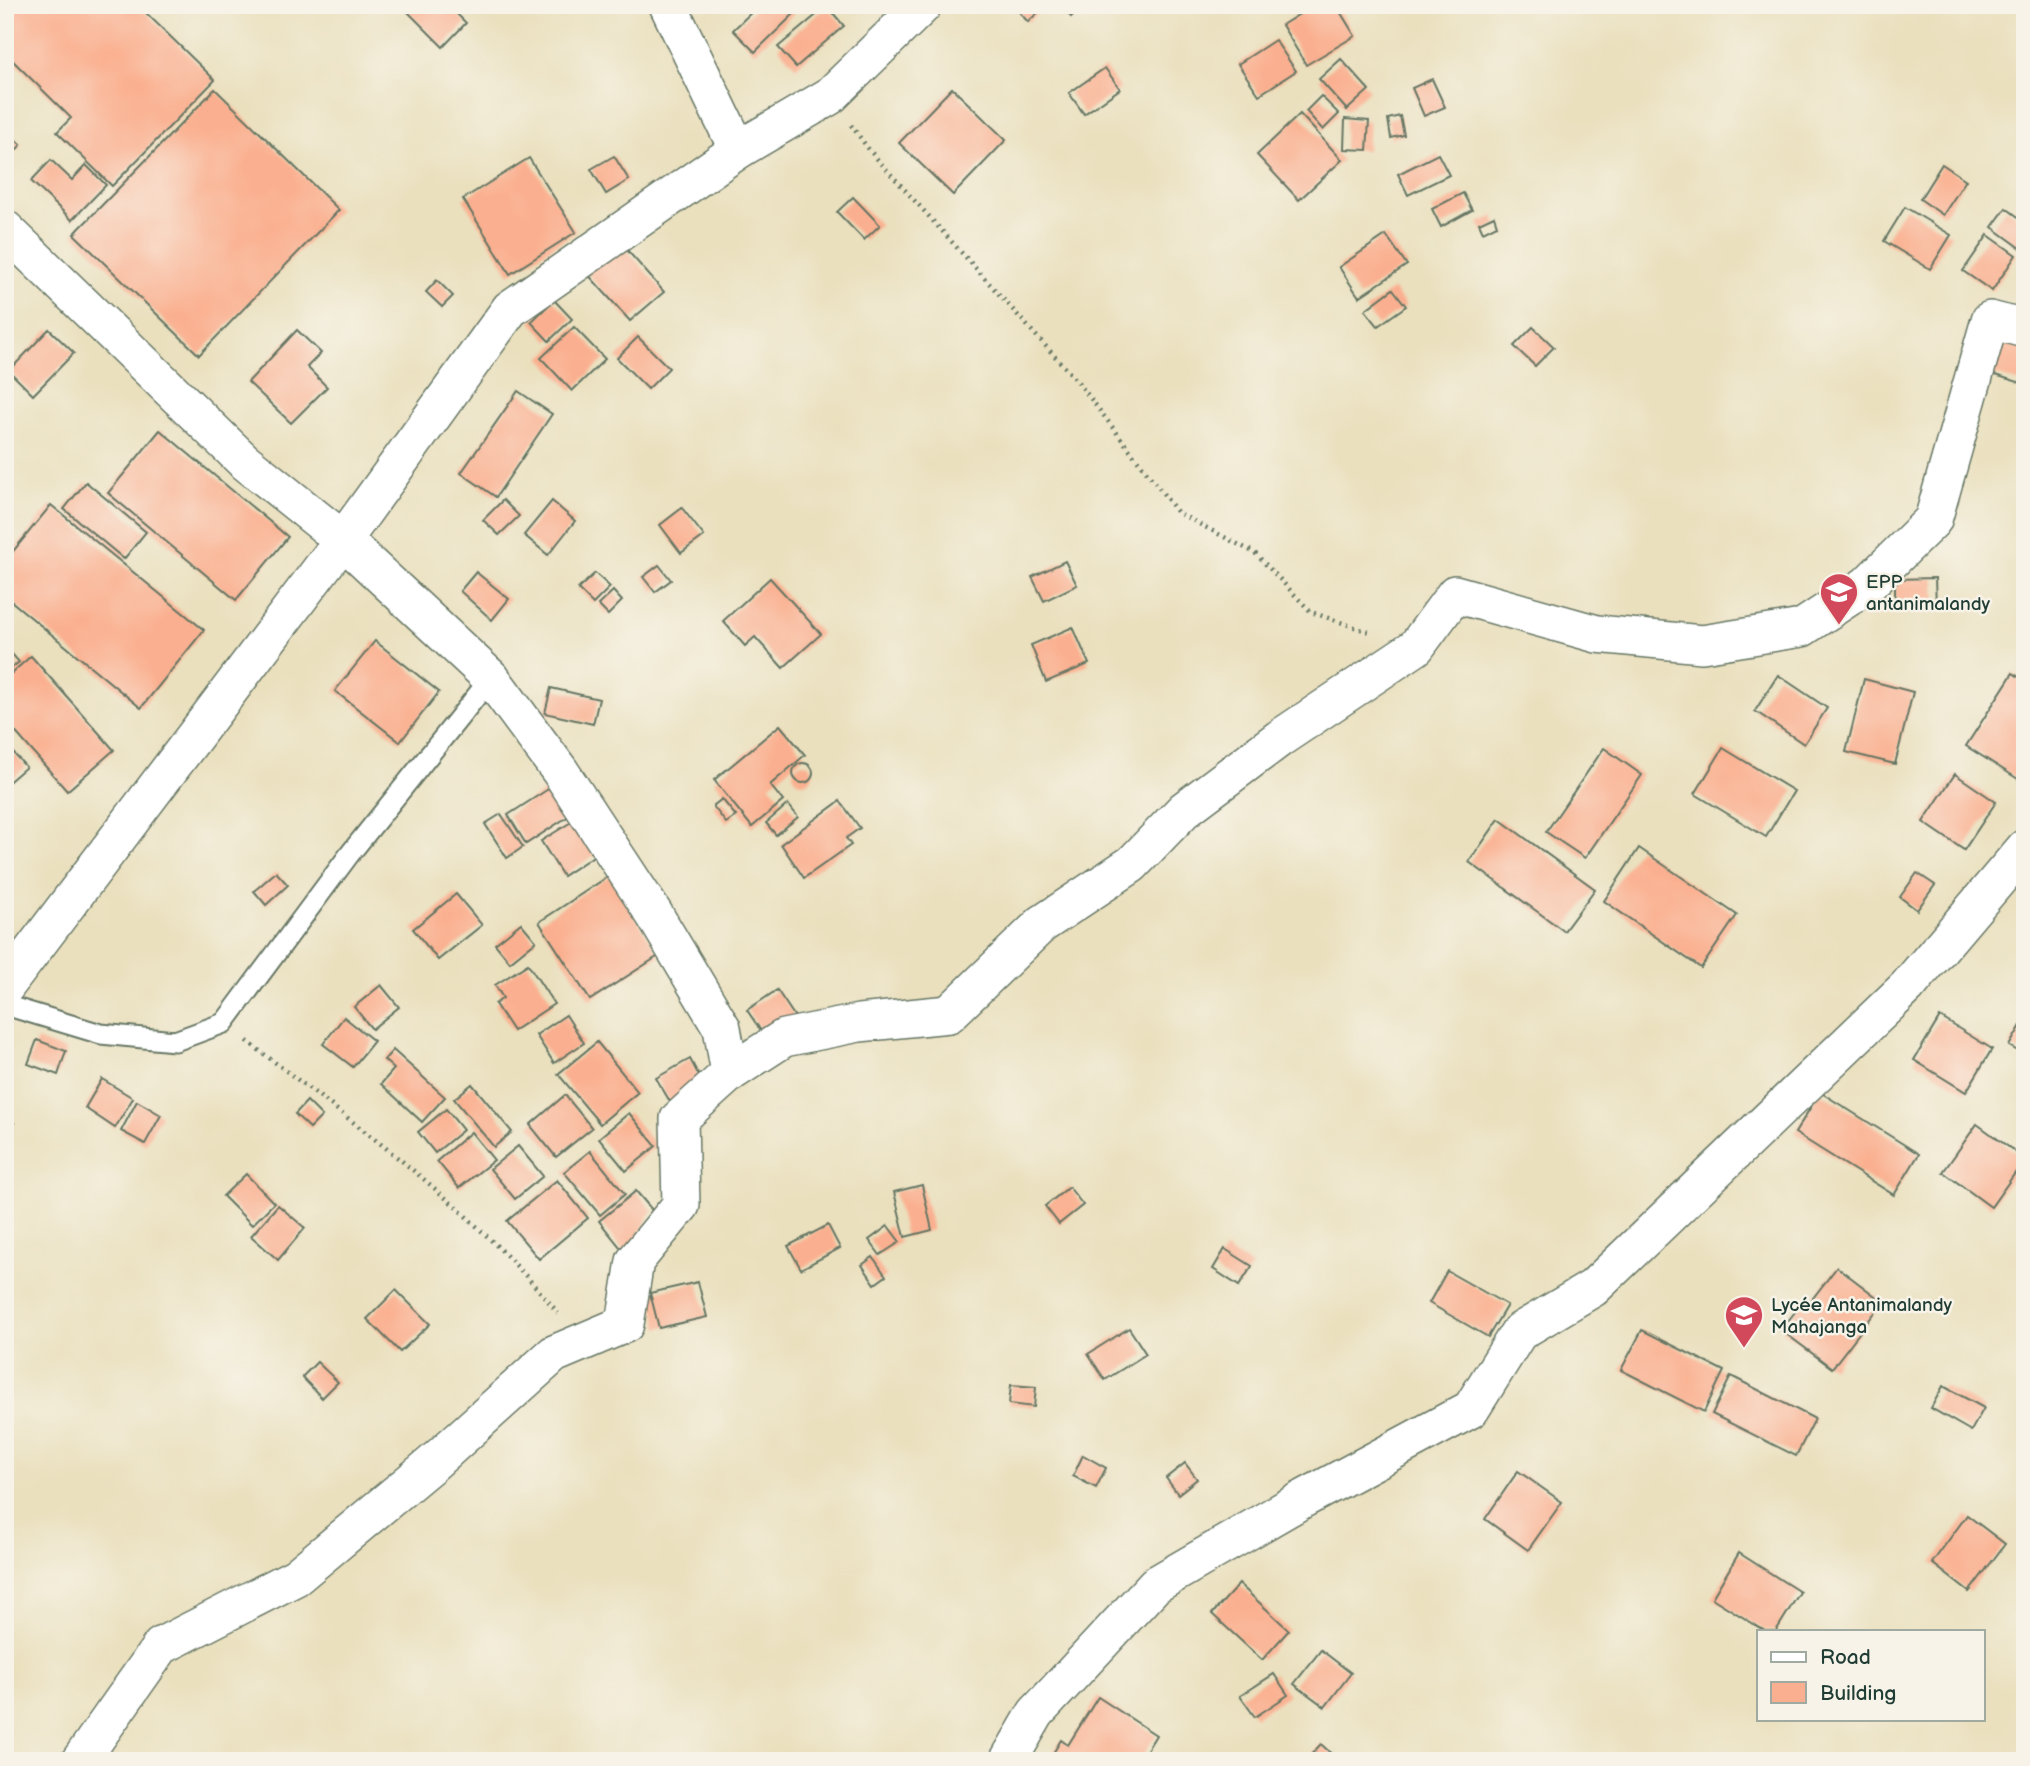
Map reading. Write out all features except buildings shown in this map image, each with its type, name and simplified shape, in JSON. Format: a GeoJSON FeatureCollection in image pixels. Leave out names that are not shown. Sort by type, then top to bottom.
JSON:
{"type":"FeatureCollection","features":[{"type":"Feature","properties":{"kind":"street"},"geometry":{"type":"LineString","coordinates":[[668,5],[738,150]]}},
{"type":"Feature","properties":{"kind":"street"},"geometry":{"type":"LineString","coordinates":[[5,987],[342,540],[510,309],[738,150],[831,96],[923,5]]}},
{"type":"Feature","properties":{"kind":"street"},"geometry":{"type":"LineString","coordinates":[[5,229],[243,460],[342,540],[491,678],[560,771],[654,914],[722,1028],[730,1073]]}},
{"type":"Feature","properties":{"kind":"street"},"geometry":{"type":"LineString","coordinates":[[80,1761],[161,1646],[296,1577],[433,1464],[554,1354],[625,1324],[635,1261],[681,1205],[679,1119],[730,1073],[784,1038],[859,1023],[949,1014],[1042,923],[1132,864],[1184,810],[1280,738],[1347,696],[1416,647],[1455,594],[1597,634],[1702,644],[1802,628],[1867,585],[1933,520],[1990,320],[2025,329]]}},
{"type":"Feature","properties":{"kind":"street"},"geometry":{"type":"LineString","coordinates":[[1008,1761],[1036,1713],[1155,1585],[1305,1498],[1471,1409],[1519,1332],[1593,1288],[1907,987],[2025,848]]}},
{"type":"Feature","properties":{"kind":"lane"},"geometry":{"type":"LineString","coordinates":[[5,1005],[101,1034],[175,1041],[224,1023],[349,855],[491,678]]}},
{"type":"Feature","properties":{"kind":"path"},"geometry":{"type":"LineString","coordinates":[[831,96],[870,151],[1078,382],[1178,513],[1255,553],[1311,612],[1416,647]]}},
{"type":"Feature","properties":{"kind":"path"},"geometry":{"type":"LineString","coordinates":[[224,1023],[429,1182],[521,1267],[583,1342]]}},
{"type":"Feature","properties":{"kind":"place","name":"EPP antanimalandy"},"geometry":{"type":"Point","coordinates":[1839,626]}},
{"type":"Feature","properties":{"kind":"place","name":"Lycée Antanimalandy Mahajanga"},"geometry":{"type":"Point","coordinates":[1744,1349]}}]}
